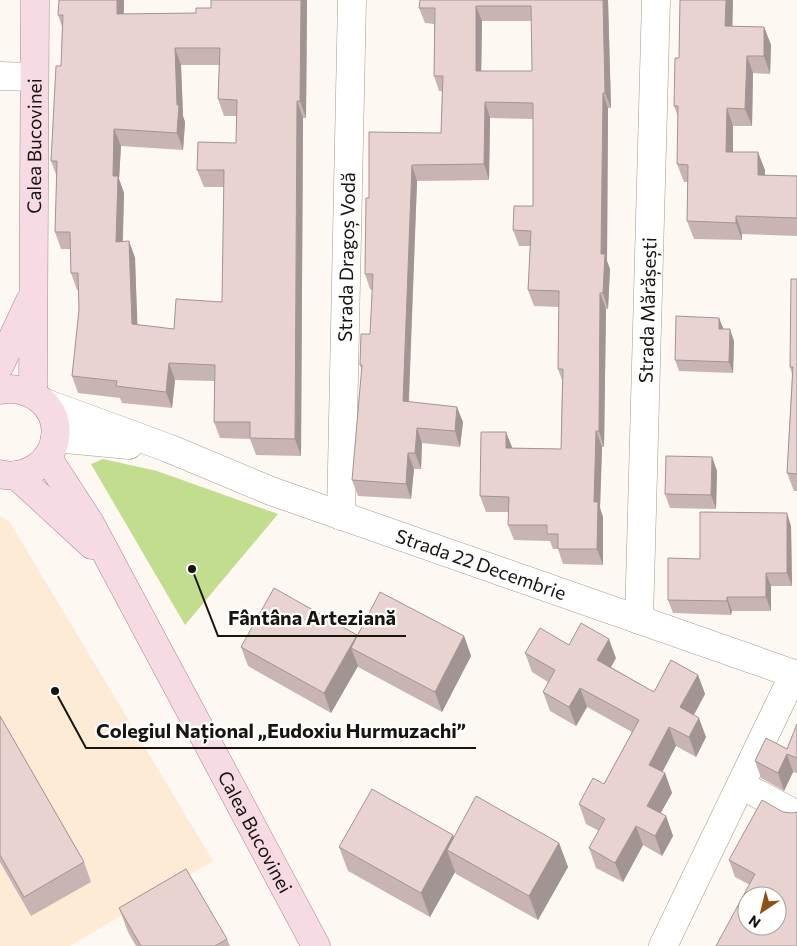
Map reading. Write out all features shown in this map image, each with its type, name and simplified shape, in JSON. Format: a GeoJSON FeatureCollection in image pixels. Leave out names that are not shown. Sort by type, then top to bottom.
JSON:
{"type":"FeatureCollection","features":[{"type":"Feature","properties":{"kind":"main road","name":"Calea Bucovinei"},"geometry":{"type":"LineString","coordinates":[[35,0],[34,293],[39,399]]}},
{"type":"Feature","properties":{"kind":"main road","name":"Calea Bucovinei"},"geometry":{"type":"LineString","coordinates":[[0,365],[34,293]]}},
{"type":"Feature","properties":{"kind":"main road"},"geometry":{"type":"LineString","coordinates":[[0,390],[21,389],[39,399],[53,419],[51,447],[33,469],[8,474]]}},
{"type":"Feature","properties":{"kind":"main road","name":"Calea Bucovinei"},"geometry":{"type":"LineString","coordinates":[[51,447],[108,560],[235,791],[316,946]]}},
{"type":"Feature","properties":{"kind":"main road","name":"Calea Bucovinei"},"geometry":{"type":"LineString","coordinates":[[8,474],[108,560]]}},
{"type":"Feature","properties":{"kind":"street","name":"Strada Dragoș Vodă"},"geometry":{"type":"LineString","coordinates":[[341,516],[352,0]]}},
{"type":"Feature","properties":{"kind":"street","name":"Strada Mărășești"},"geometry":{"type":"LineString","coordinates":[[639,620],[656,0]]}},
{"type":"Feature","properties":{"kind":"street"},"geometry":{"type":"LineString","coordinates":[[0,76],[34,77]]}},
{"type":"Feature","properties":{"kind":"street","name":"Strada 22 Decembrie"},"geometry":{"type":"LineString","coordinates":[[39,399],[168,448],[271,491],[796,674]]}},
{"type":"Feature","properties":{"kind":"street","name":"Strada 22 Decembrie"},"geometry":{"type":"LineString","coordinates":[[51,447],[168,448]]}},
{"type":"Feature","properties":{"kind":"street"},"geometry":{"type":"LineString","coordinates":[[663,946],[796,674]]}},
{"type":"Feature","properties":{"kind":"street"},"geometry":{"type":"LineString","coordinates":[[741,785],[797,815]]}},
{"type":"Feature","properties":{"kind":"shaded area"},"geometry":{"type":"Polygon","coordinates":[[[0,516],[9,521],[213,861],[70,946],[0,946],[0,516]]]}},
{"type":"Feature","properties":{"kind":"green space"},"geometry":{"type":"Polygon","coordinates":[[[103,459],[157,471],[278,514],[185,625],[91,464],[103,459]]]}},
{"type":"Feature","properties":{"kind":"building"},"geometry":{"type":"Polygon","coordinates":[[[59,0],[117,0],[117,14],[196,13],[196,8],[211,8],[211,0],[301,0],[300,101],[297,101],[295,439],[250,438],[250,422],[214,422],[215,365],[169,363],[166,392],[116,386],[117,381],[72,376],[79,310],[78,273],[71,273],[70,232],[55,232],[57,161],[51,161],[56,66],[61,66],[63,15],[58,15],[59,0]],[[175,48],[177,105],[179,105],[177,133],[114,129],[113,176],[118,176],[116,242],[129,241],[132,324],[174,329],[176,299],[222,302],[224,170],[197,170],[198,142],[236,143],[237,100],[218,99],[220,48],[175,48]]]}},
{"type":"Feature","properties":{"kind":"building"},"geometry":{"type":"Polygon","coordinates":[[[420,0],[603,0],[605,93],[603,93],[601,254],[605,254],[603,293],[600,293],[599,431],[596,431],[594,502],[598,502],[597,549],[558,549],[558,534],[547,534],[547,525],[508,525],[509,497],[480,496],[481,432],[506,432],[506,448],[561,449],[563,369],[558,369],[559,291],[528,290],[531,231],[513,230],[514,206],[533,206],[533,103],[485,102],[484,164],[412,165],[403,401],[457,407],[455,431],[417,428],[415,453],[408,453],[406,484],[352,480],[362,365],[360,365],[361,334],[370,334],[373,274],[365,274],[366,198],[369,198],[369,132],[441,133],[443,76],[434,76],[435,8],[419,8],[420,0]],[[476,6],[476,71],[532,71],[531,6],[476,6]]]}},
{"type":"Feature","properties":{"kind":"building"},"geometry":{"type":"Polygon","coordinates":[[[680,0],[726,0],[725,26],[764,27],[764,56],[747,56],[745,109],[727,108],[726,152],[758,152],[758,175],[797,176],[797,218],[736,216],[736,223],[687,221],[688,165],[677,164],[678,106],[674,106],[675,58],[679,58],[680,0]]]}},
{"type":"Feature","properties":{"kind":"building"},"geometry":{"type":"Polygon","coordinates":[[[791,279],[797,279],[797,474],[787,473],[793,367],[790,367],[791,279]]]}},
{"type":"Feature","properties":{"kind":"building"},"geometry":{"type":"Polygon","coordinates":[[[676,316],[719,318],[719,329],[730,329],[729,362],[675,360],[676,316]]]}},
{"type":"Feature","properties":{"kind":"building"},"geometry":{"type":"Polygon","coordinates":[[[666,456],[712,457],[711,495],[665,494],[666,456]]]}},
{"type":"Feature","properties":{"kind":"building"},"geometry":{"type":"Polygon","coordinates":[[[700,512],[787,513],[787,573],[766,573],[766,597],[727,597],[727,601],[668,600],[668,558],[700,559],[700,512]]]}},
{"type":"Feature","properties":{"kind":"building"},"geometry":{"type":"Polygon","coordinates":[[[274,588],[357,635],[324,693],[241,647],[274,588]]]}},
{"type":"Feature","properties":{"kind":"building"},"geometry":{"type":"Polygon","coordinates":[[[380,592],[464,636],[435,692],[351,648],[380,592]]]}},
{"type":"Feature","properties":{"kind":"building"},"geometry":{"type":"Polygon","coordinates":[[[581,623],[609,639],[597,660],[654,692],[671,660],[698,675],[680,707],[699,718],[689,737],[669,727],[649,765],[665,773],[647,806],[666,816],[655,836],[636,826],[615,863],[589,848],[605,819],[579,804],[593,778],[604,784],[639,720],[580,688],[569,707],[543,692],[555,670],[525,653],[540,628],[569,645],[581,623]]]}},
{"type":"Feature","properties":{"kind":"building"},"geometry":{"type":"Polygon","coordinates":[[[0,716],[84,862],[24,897],[0,855],[0,716]]]}},
{"type":"Feature","properties":{"kind":"building"},"geometry":{"type":"Polygon","coordinates":[[[797,724],[797,758],[787,754],[778,773],[755,761],[766,738],[787,749],[797,724]]]}},
{"type":"Feature","properties":{"kind":"building"},"geometry":{"type":"Polygon","coordinates":[[[372,789],[453,835],[421,893],[339,847],[372,789]]]}},
{"type":"Feature","properties":{"kind":"building"},"geometry":{"type":"Polygon","coordinates":[[[476,796],[559,843],[529,896],[447,850],[476,796]]]}},
{"type":"Feature","properties":{"kind":"building"},"geometry":{"type":"Polygon","coordinates":[[[762,800],[783,812],[797,812],[797,946],[716,946],[737,907],[737,936],[787,936],[787,886],[748,886],[755,874],[729,860],[762,800]]]}},
{"type":"Feature","properties":{"kind":"building"},"geometry":{"type":"Polygon","coordinates":[[[186,869],[227,939],[215,946],[141,946],[119,908],[186,869]]]}},
{"type":"Feature","properties":{"kind":"place","name":"Fântâna Arteziană"},"geometry":{"type":"Point","coordinates":[192,569]}},
{"type":"Feature","properties":{"kind":"place","name":"Colegiul Național „Eudoxiu Hurmuzachi”"},"geometry":{"type":"Point","coordinates":[55,691]}}]}
